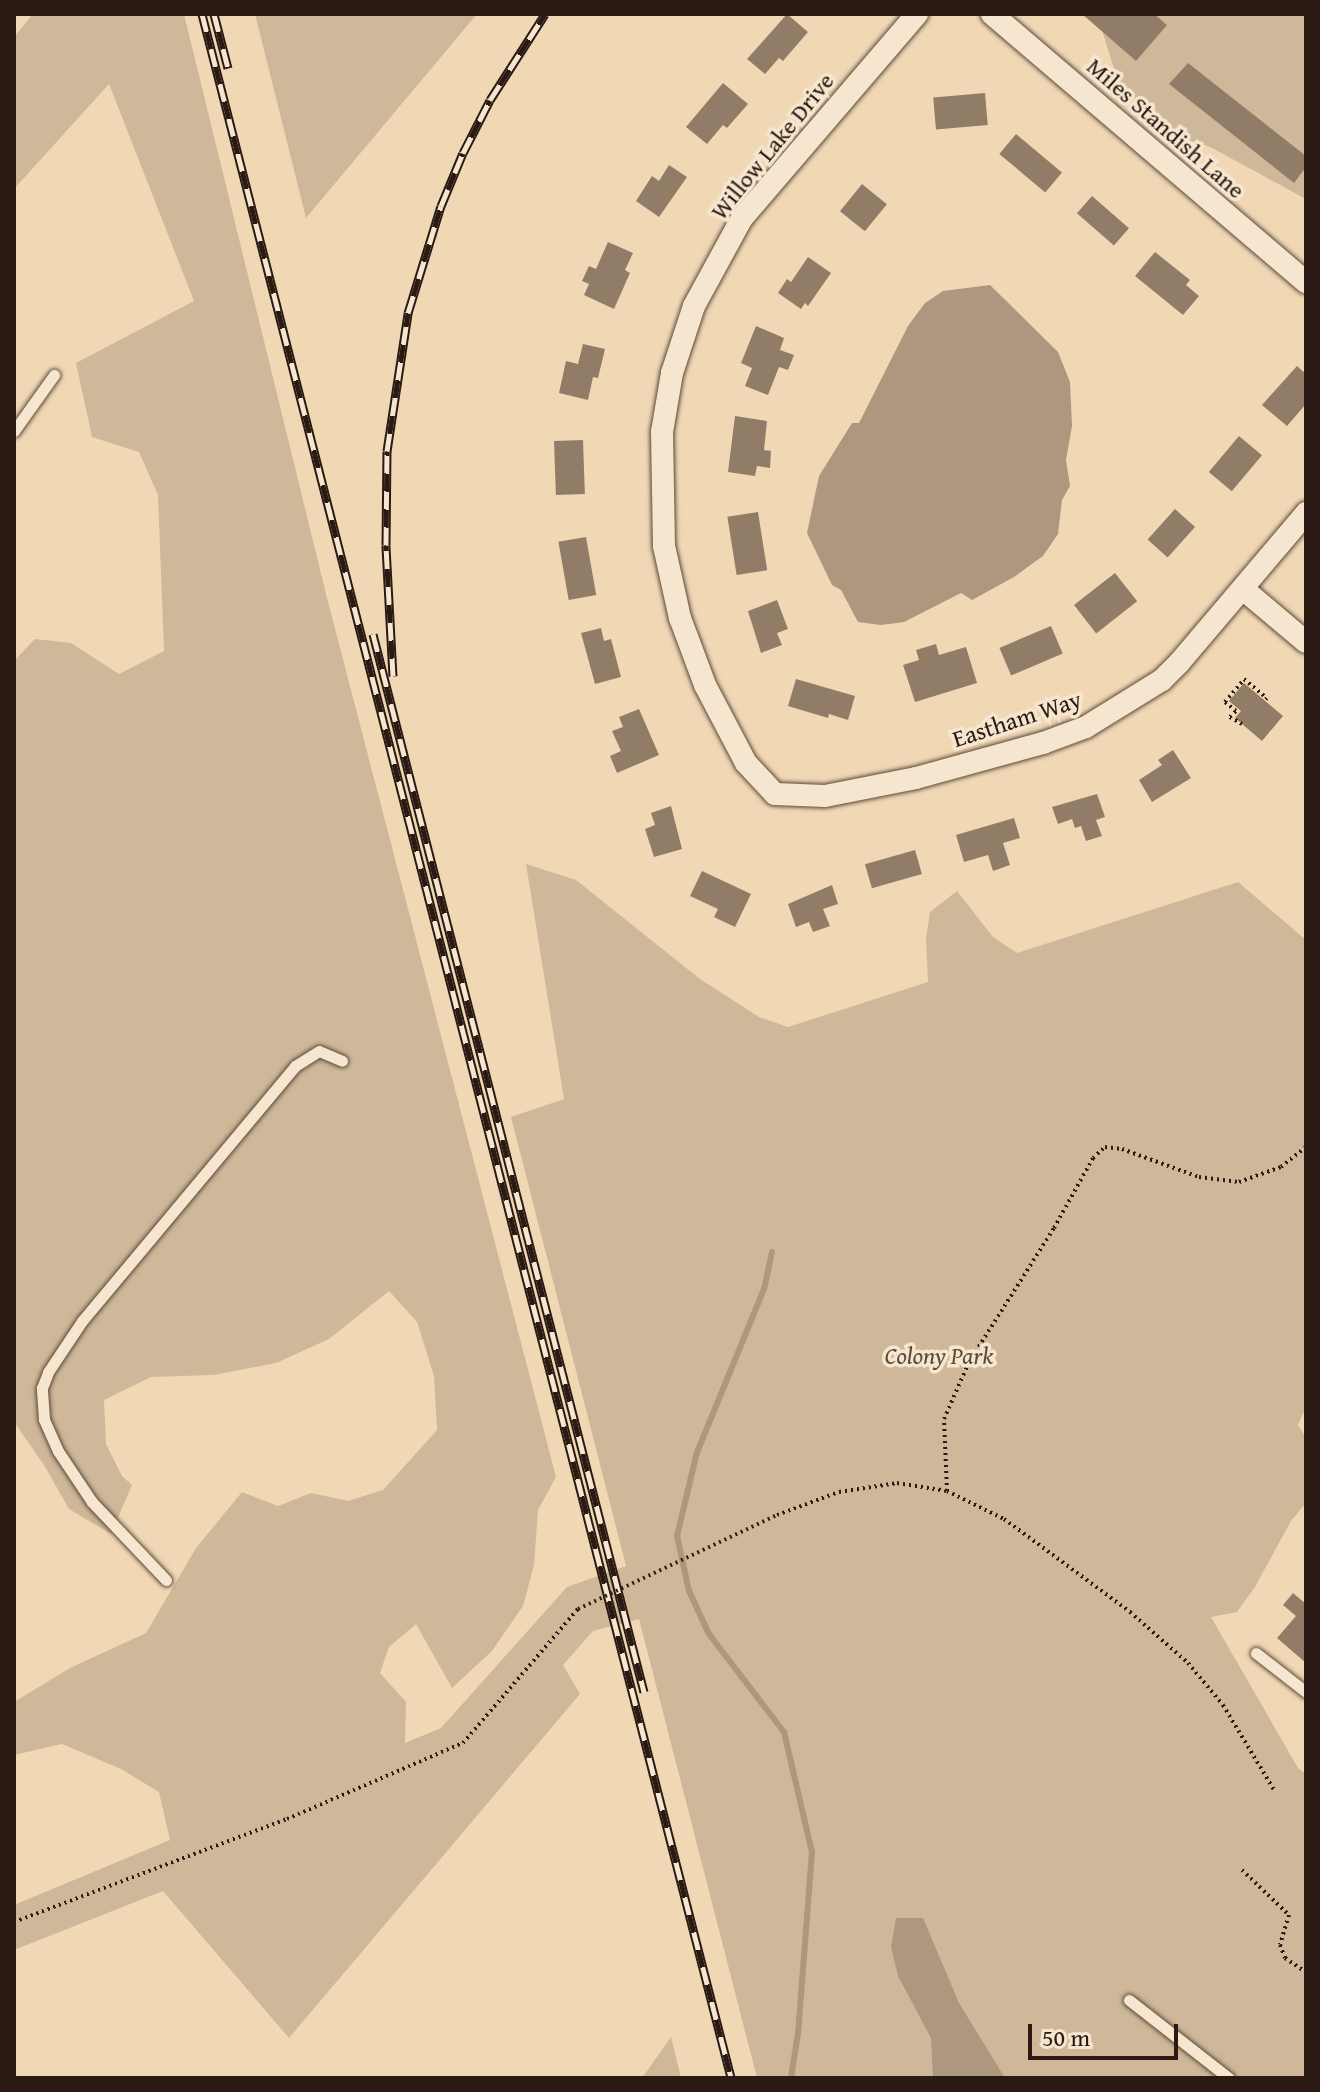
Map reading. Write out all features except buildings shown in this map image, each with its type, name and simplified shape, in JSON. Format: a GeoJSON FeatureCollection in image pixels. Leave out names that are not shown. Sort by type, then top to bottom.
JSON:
{"type":"FeatureCollection","features":[{"type":"Feature","properties":{"kind":"street","name":"Willow Lake Drive"},"geometry":{"type":"LineString","coordinates":[[760,780],[746,763],[705,685],[680,618],[668,567],[660,476],[662,432],[672,373],[694,306],[742,218],[917,14]]}},
{"type":"Feature","properties":{"kind":"street","name":"Miles Standish Lane"},"geometry":{"type":"LineString","coordinates":[[992,14],[1306,282]]}},
{"type":"Feature","properties":{"kind":"street","name":"Eastham Way"},"geometry":{"type":"LineString","coordinates":[[760,780],[775,794],[825,796],[856,792],[1043,743],[1086,727],[1162,680],[1306,513]]}},
{"type":"Feature","properties":{"kind":"street"},"geometry":{"type":"LineString","coordinates":[[1243,589],[1306,642]]}},
{"type":"Feature","properties":{"kind":"lane"},"geometry":{"type":"LineString","coordinates":[[14,431],[54,375]]}},
{"type":"Feature","properties":{"kind":"lane"},"geometry":{"type":"LineString","coordinates":[[166,1580],[92,1502],[58,1451],[44,1419],[42,1388],[48,1372],[82,1321],[295,1066],[319,1051],[342,1061]]}},
{"type":"Feature","properties":{"kind":"lane"},"geometry":{"type":"LineString","coordinates":[[1256,1653],[1306,1692]]}},
{"type":"Feature","properties":{"kind":"lane"},"geometry":{"type":"LineString","coordinates":[[1129,2000],[1229,2078]]}},
{"type":"Feature","properties":{"kind":"path"},"geometry":{"type":"LineString","coordinates":[[1242,724],[1230,717],[1236,711],[1225,702],[1244,679],[1267,698],[1265,700]]}},
{"type":"Feature","properties":{"kind":"path"},"geometry":{"type":"LineString","coordinates":[[947,1491],[944,1419],[969,1362],[1054,1228],[1093,1158],[1105,1147],[1122,1149],[1199,1177],[1239,1182],[1281,1167],[1306,1147]]}},
{"type":"Feature","properties":{"kind":"path"},"geometry":{"type":"LineString","coordinates":[[14,1922],[287,1819],[463,1743],[578,1609],[777,1515],[853,1489],[897,1483],[947,1491],[1004,1519],[1130,1612],[1188,1663],[1223,1705],[1274,1790]]}},
{"type":"Feature","properties":{"kind":"path"},"geometry":{"type":"LineString","coordinates":[[1242,1870],[1289,1915],[1280,1945],[1285,1958],[1306,1972]]}},
{"type":"Feature","properties":{"kind":"green space","name":"Colony Park"},"geometry":{"type":"Polygon","coordinates":[[[33,14],[184,14],[326,594],[556,1477],[538,1510],[534,1565],[523,1606],[492,1651],[452,1688],[416,1624],[389,1647],[380,1673],[406,1702],[405,1743],[441,1728],[567,1587],[626,1566],[511,1117],[564,1099],[526,864],[576,880],[700,979],[759,1017],[788,1027],[928,982],[926,939],[930,912],[957,891],[993,937],[1017,953],[1238,882],[1306,940],[1306,1407],[1298,1425],[1306,1438],[1306,1503],[1291,1521],[1255,1587],[1237,1612],[1211,1617],[1298,1768],[1306,1774],[1306,2078],[757,2078],[639,1619],[593,1631],[563,1665],[580,1694],[289,2038],[163,1891],[14,1950],[14,1905],[170,1840],[159,1792],[121,1769],[62,1744],[14,1755],[14,1702],[70,1668],[146,1633],[196,1548],[242,1492],[278,1506],[311,1493],[348,1501],[383,1490],[437,1430],[434,1376],[417,1322],[389,1291],[329,1339],[276,1363],[214,1375],[151,1377],[104,1400],[106,1444],[122,1476],[132,1485],[111,1534],[69,1509],[14,1422],[14,661],[35,639],[71,643],[119,674],[164,651],[158,495],[139,452],[92,437],[76,363],[194,301],[109,84],[14,189],[14,37],[33,14]]]}},
{"type":"Feature","properties":{"kind":"green space"},"geometry":{"type":"Polygon","coordinates":[[[255,14],[477,14],[306,218],[255,14]]]}},
{"type":"Feature","properties":{"kind":"green space"},"geometry":{"type":"Polygon","coordinates":[[[1097,14],[1306,14],[1306,199],[1210,147],[1178,137],[1119,85],[1097,14]]]}},
{"type":"Feature","properties":{"kind":"green space"},"geometry":{"type":"Polygon","coordinates":[[[671,2037],[681,2078],[642,2078],[671,2037]]]}},
{"type":"Feature","properties":{"kind":"shaded area"},"geometry":{"type":"Polygon","coordinates":[[[990,285],[1058,352],[1070,382],[1072,426],[1066,460],[1070,486],[1062,500],[1058,534],[1043,556],[1014,577],[972,600],[961,593],[904,622],[881,625],[858,622],[841,590],[832,585],[807,533],[819,476],[852,423],[859,423],[908,326],[925,303],[943,291],[990,285]]]}},
{"type":"Feature","properties":{"kind":"shaded area"},"geometry":{"type":"Polygon","coordinates":[[[896,1918],[923,1918],[959,2003],[1005,2078],[933,2078],[931,2038],[898,1976],[891,1947],[896,1918]]]}},
{"type":"Feature","properties":{"kind":"waterway"},"geometry":{"type":"LineString","coordinates":[[772,1252],[764,1289],[697,1452],[677,1536],[689,1591],[709,1634],[784,1732],[812,1852],[798,2033],[791,2078]]}},
{"type":"Feature","properties":{"kind":"railway"},"geometry":{"type":"LineString","coordinates":[[202,14],[731,2078]]}},
{"type":"Feature","properties":{"kind":"railway"},"geometry":{"type":"LineString","coordinates":[[214,14],[228,68]]}},
{"type":"Feature","properties":{"kind":"railway"},"geometry":{"type":"LineString","coordinates":[[393,676],[386,545],[387,451],[408,313],[441,206],[463,153],[490,100],[545,14]]}},
{"type":"Feature","properties":{"kind":"railway"},"geometry":{"type":"LineString","coordinates":[[373,634],[644,1692]]}}]}
